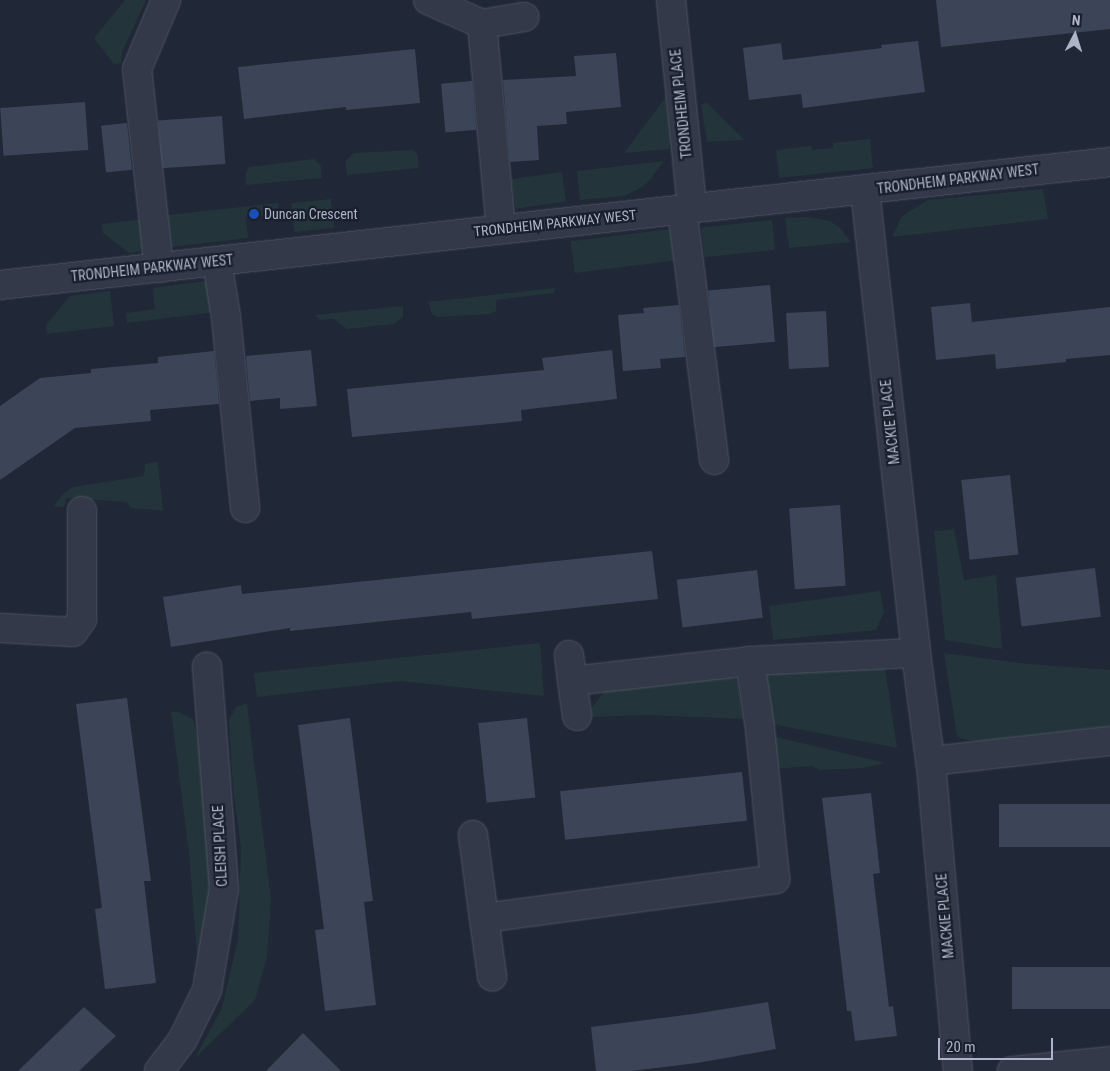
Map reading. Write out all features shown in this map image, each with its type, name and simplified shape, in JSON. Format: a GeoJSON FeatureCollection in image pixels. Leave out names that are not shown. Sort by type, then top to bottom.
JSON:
{"type":"FeatureCollection","features":[{"type":"Feature","properties":{"kind":"street"},"geometry":{"type":"LineString","coordinates":[[159,268],[137,69],[166,0]]}},
{"type":"Feature","properties":{"kind":"street"},"geometry":{"type":"LineString","coordinates":[[428,0],[482,24],[524,17]]}},
{"type":"Feature","properties":{"kind":"street","name":"TRONDHEIM PLACE"},"geometry":{"type":"LineString","coordinates":[[670,0],[687,209],[714,460]]}},
{"type":"Feature","properties":{"kind":"street"},"geometry":{"type":"LineString","coordinates":[[482,24],[501,229]]}},
{"type":"Feature","properties":{"kind":"street","name":"TRONDHEIM PARKWAY WEST"},"geometry":{"type":"LineString","coordinates":[[0,285],[1110,162]]}},
{"type":"Feature","properties":{"kind":"street","name":"MACKIE PLACE"},"geometry":{"type":"LineString","coordinates":[[865,190],[916,653],[931,761],[958,1071]]}},
{"type":"Feature","properties":{"kind":"street"},"geometry":{"type":"LineString","coordinates":[[217,261],[226,317],[245,508]]}},
{"type":"Feature","properties":{"kind":"street"},"geometry":{"type":"LineString","coordinates":[[0,628],[73,632],[82,619],[82,511]]}},
{"type":"Feature","properties":{"kind":"street"},"geometry":{"type":"LineString","coordinates":[[572,682],[750,661],[916,653]]}},
{"type":"Feature","properties":{"kind":"street"},"geometry":{"type":"LineString","coordinates":[[569,655],[577,716]]}},
{"type":"Feature","properties":{"kind":"street"},"geometry":{"type":"LineString","coordinates":[[484,918],[775,879],[760,728],[750,661]]}},
{"type":"Feature","properties":{"kind":"street","name":"CLEISH PLACE"},"geometry":{"type":"LineString","coordinates":[[159,1071],[183,1039],[207,990],[224,888],[207,667]]}},
{"type":"Feature","properties":{"kind":"street"},"geometry":{"type":"LineString","coordinates":[[931,761],[1110,741]]}},
{"type":"Feature","properties":{"kind":"street"},"geometry":{"type":"LineString","coordinates":[[473,835],[492,976]]}},
{"type":"Feature","properties":{"kind":"street"},"geometry":{"type":"LineString","coordinates":[[1012,1071],[1110,1061]]}},
{"type":"Feature","properties":{"kind":"shaded area"},"geometry":{"type":"Polygon","coordinates":[[[125,0],[146,0],[122,52],[121,63],[114,64],[94,38],[125,0]]]}},
{"type":"Feature","properties":{"kind":"shaded area"},"geometry":{"type":"Polygon","coordinates":[[[665,98],[671,137],[669,149],[624,153],[665,98]]]}},
{"type":"Feature","properties":{"kind":"shaded area"},"geometry":{"type":"Polygon","coordinates":[[[707,103],[745,140],[707,142],[701,104],[707,103]]]}},
{"type":"Feature","properties":{"kind":"shaded area"},"geometry":{"type":"Polygon","coordinates":[[[870,139],[873,168],[779,178],[776,150],[811,146],[812,150],[833,148],[833,143],[870,139]]]}},
{"type":"Feature","properties":{"kind":"shaded area"},"geometry":{"type":"Polygon","coordinates":[[[414,150],[418,156],[418,168],[347,175],[346,161],[354,153],[414,150]]]}},
{"type":"Feature","properties":{"kind":"shaded area"},"geometry":{"type":"Polygon","coordinates":[[[314,159],[321,166],[322,178],[246,185],[246,173],[249,167],[314,159]]]}},
{"type":"Feature","properties":{"kind":"shaded area"},"geometry":{"type":"Polygon","coordinates":[[[664,161],[650,180],[639,189],[624,196],[580,200],[577,171],[664,161]]]}},
{"type":"Feature","properties":{"kind":"shaded area"},"geometry":{"type":"Polygon","coordinates":[[[562,172],[566,202],[516,209],[511,179],[562,172]]]}},
{"type":"Feature","properties":{"kind":"shaded area"},"geometry":{"type":"Polygon","coordinates":[[[1043,189],[1048,219],[892,237],[902,216],[928,200],[1043,189]]]}},
{"type":"Feature","properties":{"kind":"shaded area"},"geometry":{"type":"Polygon","coordinates":[[[331,199],[334,228],[294,232],[291,203],[331,199]]]}},
{"type":"Feature","properties":{"kind":"shaded area"},"geometry":{"type":"Polygon","coordinates":[[[278,203],[279,214],[246,217],[248,238],[171,247],[168,215],[278,203]]]}},
{"type":"Feature","properties":{"kind":"shaded area"},"geometry":{"type":"Polygon","coordinates":[[[809,217],[830,221],[840,228],[851,242],[789,248],[785,218],[809,217]]]}},
{"type":"Feature","properties":{"kind":"shaded area"},"geometry":{"type":"Polygon","coordinates":[[[145,219],[148,250],[129,253],[103,233],[102,224],[145,219]]]}},
{"type":"Feature","properties":{"kind":"shaded area"},"geometry":{"type":"Polygon","coordinates":[[[772,220],[775,250],[705,257],[701,227],[772,220]]]}},
{"type":"Feature","properties":{"kind":"shaded area"},"geometry":{"type":"Polygon","coordinates":[[[670,229],[674,261],[575,273],[571,241],[670,229]]]}},
{"type":"Feature","properties":{"kind":"shaded area"},"geometry":{"type":"Polygon","coordinates":[[[213,280],[217,312],[127,323],[126,313],[155,309],[153,288],[213,280]]]}},
{"type":"Feature","properties":{"kind":"shaded area"},"geometry":{"type":"Polygon","coordinates":[[[555,288],[554,293],[496,300],[496,311],[490,314],[437,317],[432,314],[428,302],[555,288]]]}},
{"type":"Feature","properties":{"kind":"shaded area"},"geometry":{"type":"Polygon","coordinates":[[[110,291],[114,326],[47,334],[46,325],[70,296],[110,291]]]}},
{"type":"Feature","properties":{"kind":"shaded area"},"geometry":{"type":"Polygon","coordinates":[[[403,306],[403,317],[394,324],[347,329],[334,319],[320,320],[314,315],[403,306]]]}},
{"type":"Feature","properties":{"kind":"shaded area"},"geometry":{"type":"Polygon","coordinates":[[[158,462],[163,511],[130,508],[127,502],[66,498],[64,507],[54,506],[63,494],[73,487],[144,476],[145,464],[158,462]]]}},
{"type":"Feature","properties":{"kind":"shaded area"},"geometry":{"type":"Polygon","coordinates":[[[954,529],[964,580],[996,575],[1002,649],[945,640],[934,531],[954,529]]]}},
{"type":"Feature","properties":{"kind":"shaded area"},"geometry":{"type":"Polygon","coordinates":[[[880,591],[884,612],[876,630],[773,640],[769,606],[880,591]]]}},
{"type":"Feature","properties":{"kind":"shaded area"},"geometry":{"type":"Polygon","coordinates":[[[540,643],[544,696],[399,681],[257,697],[254,673],[540,643]]]}},
{"type":"Feature","properties":{"kind":"shaded area"},"geometry":{"type":"Polygon","coordinates":[[[944,653],[1028,664],[1110,670],[1110,726],[979,741],[963,739],[957,736],[944,653]]]}},
{"type":"Feature","properties":{"kind":"shaded area"},"geometry":{"type":"Polygon","coordinates":[[[885,667],[897,748],[766,723],[766,677],[774,671],[885,667]]]}},
{"type":"Feature","properties":{"kind":"shaded area"},"geometry":{"type":"Polygon","coordinates":[[[729,674],[737,680],[743,719],[645,715],[592,717],[591,709],[605,691],[729,674]]]}},
{"type":"Feature","properties":{"kind":"shaded area"},"geometry":{"type":"Polygon","coordinates":[[[247,703],[271,900],[267,957],[255,1000],[195,1058],[222,1008],[238,939],[241,848],[233,787],[229,720],[236,707],[247,703]]]}},
{"type":"Feature","properties":{"kind":"shaded area"},"geometry":{"type":"Polygon","coordinates":[[[171,712],[179,712],[193,719],[202,757],[212,886],[198,966],[189,853],[171,712]]]}},
{"type":"Feature","properties":{"kind":"shaded area"},"geometry":{"type":"Polygon","coordinates":[[[768,735],[885,763],[864,768],[820,770],[811,766],[774,769],[768,735]]]}},
{"type":"Feature","properties":{"kind":"building"},"geometry":{"type":"Polygon","coordinates":[[[936,0],[1110,0],[1110,29],[941,47],[936,0]]]}},
{"type":"Feature","properties":{"kind":"building"},"geometry":{"type":"Polygon","coordinates":[[[918,41],[925,92],[803,108],[801,94],[749,100],[743,48],[781,43],[783,60],[882,48],[881,45],[918,41]]]}},
{"type":"Feature","properties":{"kind":"building"},"geometry":{"type":"Polygon","coordinates":[[[415,49],[420,103],[346,110],[346,107],[244,119],[238,67],[415,49]]]}},
{"type":"Feature","properties":{"kind":"building"},"geometry":{"type":"Polygon","coordinates":[[[616,53],[621,107],[566,112],[567,124],[537,126],[539,160],[510,162],[503,80],[576,76],[574,56],[616,53]]]}},
{"type":"Feature","properties":{"kind":"building"},"geometry":{"type":"Polygon","coordinates":[[[472,81],[476,130],[445,133],[441,84],[472,81]]]}},
{"type":"Feature","properties":{"kind":"building"},"geometry":{"type":"Polygon","coordinates":[[[85,102],[88,150],[4,156],[0,108],[85,102]]]}},
{"type":"Feature","properties":{"kind":"building"},"geometry":{"type":"Polygon","coordinates":[[[222,116],[225,164],[162,168],[158,120],[222,116]]]}},
{"type":"Feature","properties":{"kind":"building"},"geometry":{"type":"Polygon","coordinates":[[[127,123],[132,170],[106,172],[101,126],[127,123]]]}},
{"type":"Feature","properties":{"kind":"building"},"geometry":{"type":"Polygon","coordinates":[[[770,285],[775,342],[713,347],[708,290],[770,285]]]}},
{"type":"Feature","properties":{"kind":"building"},"geometry":{"type":"Polygon","coordinates":[[[970,303],[972,322],[1110,307],[1110,355],[1066,359],[1066,362],[996,369],[995,354],[936,360],[931,307],[970,303]]]}},
{"type":"Feature","properties":{"kind":"building"},"geometry":{"type":"Polygon","coordinates":[[[679,305],[685,357],[660,359],[661,368],[623,371],[618,315],[644,313],[643,308],[679,305]]]}},
{"type":"Feature","properties":{"kind":"building"},"geometry":{"type":"Polygon","coordinates":[[[826,311],[829,367],[789,369],[786,313],[826,311]]]}},
{"type":"Feature","properties":{"kind":"building"},"geometry":{"type":"Polygon","coordinates":[[[311,350],[317,406],[280,409],[280,398],[250,401],[246,356],[311,350]]]}},
{"type":"Feature","properties":{"kind":"building"},"geometry":{"type":"Polygon","coordinates":[[[612,350],[617,399],[521,410],[522,421],[352,437],[347,389],[544,370],[542,358],[612,350]]]}},
{"type":"Feature","properties":{"kind":"building"},"geometry":{"type":"Polygon","coordinates":[[[214,351],[219,404],[150,410],[151,421],[75,428],[0,480],[0,406],[40,378],[91,373],[91,369],[158,363],[158,357],[214,351]]]}},
{"type":"Feature","properties":{"kind":"building"},"geometry":{"type":"Polygon","coordinates":[[[1010,475],[1018,555],[970,560],[961,480],[1010,475]]]}},
{"type":"Feature","properties":{"kind":"building"},"geometry":{"type":"Polygon","coordinates":[[[840,505],[846,586],[795,589],[789,509],[840,505]]]}},
{"type":"Feature","properties":{"kind":"building"},"geometry":{"type":"Polygon","coordinates":[[[652,551],[658,599],[472,619],[471,612],[290,631],[290,628],[171,647],[163,597],[241,585],[242,594],[652,551]]]}},
{"type":"Feature","properties":{"kind":"building"},"geometry":{"type":"Polygon","coordinates":[[[1095,568],[1101,617],[1022,626],[1016,578],[1095,568]]]}},
{"type":"Feature","properties":{"kind":"building"},"geometry":{"type":"Polygon","coordinates":[[[757,570],[763,618],[682,628],[677,580],[757,570]]]}},
{"type":"Feature","properties":{"kind":"building"},"geometry":{"type":"Polygon","coordinates":[[[127,698],[151,881],[144,881],[156,983],[105,989],[95,909],[102,908],[76,704],[127,698]]]}},
{"type":"Feature","properties":{"kind":"building"},"geometry":{"type":"Polygon","coordinates":[[[350,718],[373,901],[364,902],[376,1005],[325,1011],[315,930],[324,929],[298,725],[350,718]]]}},
{"type":"Feature","properties":{"kind":"building"},"geometry":{"type":"Polygon","coordinates":[[[527,718],[535,798],[487,803],[478,723],[527,718]]]}},
{"type":"Feature","properties":{"kind":"building"},"geometry":{"type":"Polygon","coordinates":[[[742,772],[747,821],[565,840],[560,791],[742,772]]]}},
{"type":"Feature","properties":{"kind":"building"},"geometry":{"type":"Polygon","coordinates":[[[871,793],[880,873],[873,874],[889,1007],[893,1006],[897,1036],[855,1041],[851,1011],[847,1011],[822,798],[871,793]]]}},
{"type":"Feature","properties":{"kind":"building"},"geometry":{"type":"Polygon","coordinates":[[[999,804],[1110,804],[1110,847],[999,847],[999,804]]]}},
{"type":"Feature","properties":{"kind":"building"},"geometry":{"type":"Polygon","coordinates":[[[1012,967],[1110,967],[1110,1009],[1012,1009],[1012,967]]]}},
{"type":"Feature","properties":{"kind":"building"},"geometry":{"type":"Polygon","coordinates":[[[768,1002],[776,1049],[697,1063],[631,1071],[596,1071],[591,1027],[768,1002]]]}},
{"type":"Feature","properties":{"kind":"building"},"geometry":{"type":"Polygon","coordinates":[[[84,1007],[116,1036],[79,1071],[18,1071],[84,1007]]]}},
{"type":"Feature","properties":{"kind":"building"},"geometry":{"type":"Polygon","coordinates":[[[303,1033],[341,1071],[266,1071],[303,1033]]]}},
{"type":"Feature","properties":{"kind":"place","name":"Duncan Crescent"},"geometry":{"type":"Point","coordinates":[254,214]}}]}
